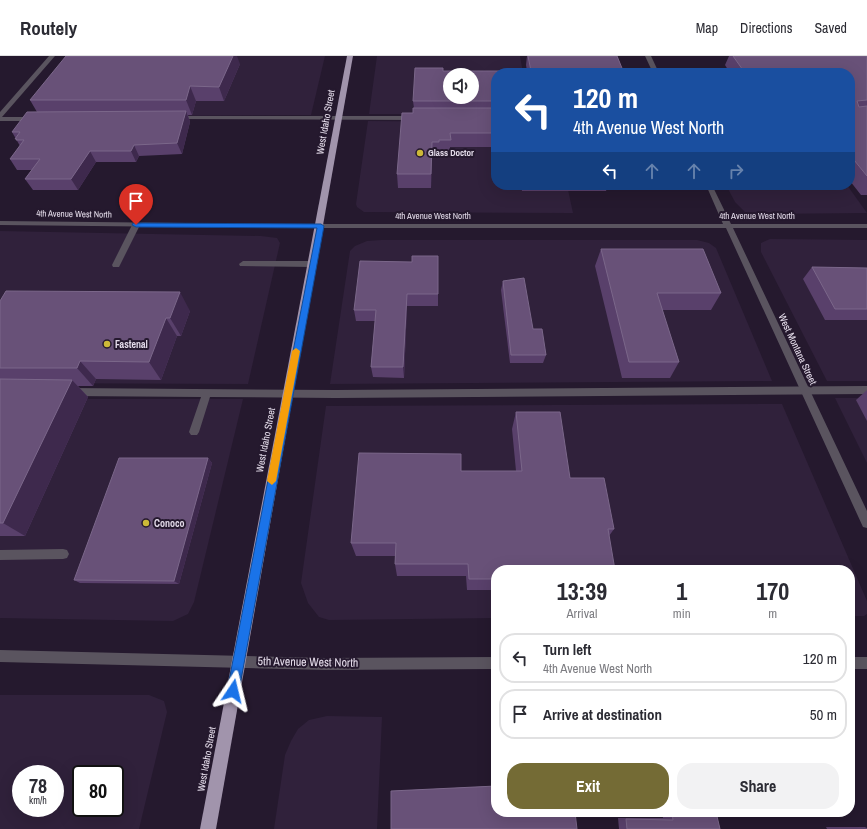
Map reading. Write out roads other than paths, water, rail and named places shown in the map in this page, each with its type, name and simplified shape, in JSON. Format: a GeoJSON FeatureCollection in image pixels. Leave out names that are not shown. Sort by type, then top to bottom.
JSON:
{"type":"FeatureCollection","features":[{"type":"Feature","properties":{"kind":"highway","name":"West Idaho Street"},"geometry":{"type":"LineString","coordinates":[[208,829],[288,392],[321,226],[350,56]]}},
{"type":"Feature","properties":{"kind":"street"},"geometry":{"type":"LineString","coordinates":[[0,117],[52,56]]}},
{"type":"Feature","properties":{"kind":"street"},"geometry":{"type":"LineString","coordinates":[[648,56],[654,68]]}},
{"type":"Feature","properties":{"kind":"street"},"geometry":{"type":"LineString","coordinates":[[0,117],[47,118]]}},
{"type":"Feature","properties":{"kind":"street"},"geometry":{"type":"LineString","coordinates":[[171,118],[419,118]]}},
{"type":"Feature","properties":{"kind":"street","name":"West Montana Street"},"geometry":{"type":"LineString","coordinates":[[711,190],[867,523]]}},
{"type":"Feature","properties":{"kind":"street","name":"4th Avenue West North"},"geometry":{"type":"LineString","coordinates":[[0,223],[321,226],[867,226]]}},
{"type":"Feature","properties":{"kind":"street"},"geometry":{"type":"LineString","coordinates":[[116,265],[136,225]]}},
{"type":"Feature","properties":{"kind":"street"},"geometry":{"type":"LineString","coordinates":[[243,264],[314,264]]}},
{"type":"Feature","properties":{"kind":"street"},"geometry":{"type":"LineString","coordinates":[[56,392],[288,392],[335,394],[867,390]]}},
{"type":"Feature","properties":{"kind":"street"},"geometry":{"type":"LineString","coordinates":[[194,432],[207,392]]}},
{"type":"Feature","properties":{"kind":"street"},"geometry":{"type":"LineString","coordinates":[[0,555],[63,554]]}},
{"type":"Feature","properties":{"kind":"street","name":"5th Avenue West North"},"geometry":{"type":"LineString","coordinates":[[0,656],[325,664],[491,663]]}},
{"type":"Feature","properties":{"kind":"street"},"geometry":{"type":"LineString","coordinates":[[855,663],[867,663]]}},
{"type":"Feature","properties":{"kind":"place","name":"Glass Doctor"},"geometry":{"type":"Point","coordinates":[420,153]}},
{"type":"Feature","properties":{"kind":"place","name":"Fastenal"},"geometry":{"type":"Point","coordinates":[107,344]}},
{"type":"Feature","properties":{"kind":"place","name":"Conoco"},"geometry":{"type":"Point","coordinates":[146,523]}}]}
